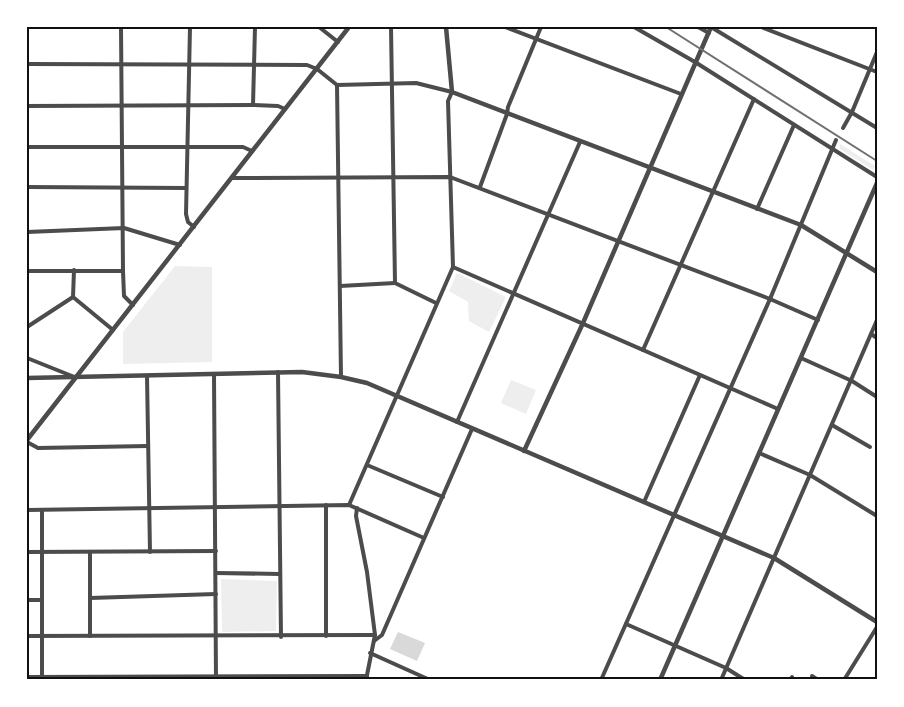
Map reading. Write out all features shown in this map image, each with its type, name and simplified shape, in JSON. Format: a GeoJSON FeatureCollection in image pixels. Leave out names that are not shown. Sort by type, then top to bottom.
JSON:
{"type":"FeatureCollection","features":[{"type":"Feature","properties":{"kind":"street"},"geometry":{"type":"LineString","coordinates":[[121,27],[124,296],[133,304]]}},
{"type":"Feature","properties":{"kind":"street"},"geometry":{"type":"LineString","coordinates":[[189,27],[186,214],[188,222],[195,227]]}},
{"type":"Feature","properties":{"kind":"street"},"geometry":{"type":"LineString","coordinates":[[253,105],[255,27]]}},
{"type":"Feature","properties":{"kind":"street"},"geometry":{"type":"LineString","coordinates":[[319,27],[338,42]]}},
{"type":"Feature","properties":{"kind":"street"},"geometry":{"type":"LineString","coordinates":[[148,446],[38,448],[27,441],[350,27]]}},
{"type":"Feature","properties":{"kind":"street"},"geometry":{"type":"LineString","coordinates":[[391,27],[394,283]]}},
{"type":"Feature","properties":{"kind":"street"},"geometry":{"type":"LineString","coordinates":[[349,505],[453,267],[448,101],[453,93],[447,27]]}},
{"type":"Feature","properties":{"kind":"street"},"geometry":{"type":"LineString","coordinates":[[505,27],[681,94]]}},
{"type":"Feature","properties":{"kind":"street"},"geometry":{"type":"LineString","coordinates":[[480,187],[508,107],[541,27]]}},
{"type":"Feature","properties":{"kind":"street"},"geometry":{"type":"LineString","coordinates":[[634,27],[696,62],[877,177]]}},
{"type":"Feature","properties":{"kind":"street"},"geometry":{"type":"LineString","coordinates":[[698,27],[709,33]]}},
{"type":"Feature","properties":{"kind":"street"},"geometry":{"type":"LineString","coordinates":[[525,451],[711,27],[877,128]]}},
{"type":"Feature","properties":{"kind":"street"},"geometry":{"type":"LineString","coordinates":[[761,27],[877,72]]}},
{"type":"Feature","properties":{"kind":"street"},"geometry":{"type":"LineString","coordinates":[[843,128],[877,52]]}},
{"type":"Feature","properties":{"kind":"street"},"geometry":{"type":"LineString","coordinates":[[27,64],[307,65],[317,69],[337,85],[416,84],[453,93],[801,225],[877,272]]}},
{"type":"Feature","properties":{"kind":"street"},"geometry":{"type":"LineString","coordinates":[[337,85],[342,377]]}},
{"type":"Feature","properties":{"kind":"street"},"geometry":{"type":"LineString","coordinates":[[643,350],[754,99]]}},
{"type":"Feature","properties":{"kind":"street"},"geometry":{"type":"LineString","coordinates":[[27,106],[253,105],[278,106],[286,109]]}},
{"type":"Feature","properties":{"kind":"street"},"geometry":{"type":"LineString","coordinates":[[757,209],[794,125]]}},
{"type":"Feature","properties":{"kind":"street"},"geometry":{"type":"LineString","coordinates":[[601,680],[770,298],[836,140]]}},
{"type":"Feature","properties":{"kind":"street"},"geometry":{"type":"LineString","coordinates":[[457,422],[580,142]]}},
{"type":"Feature","properties":{"kind":"street"},"geometry":{"type":"LineString","coordinates":[[27,147],[243,147],[253,152]]}},
{"type":"Feature","properties":{"kind":"street"},"geometry":{"type":"LineString","coordinates":[[232,178],[450,177],[770,298],[818,320]]}},
{"type":"Feature","properties":{"kind":"street"},"geometry":{"type":"LineString","coordinates":[[660,680],[877,183]]}},
{"type":"Feature","properties":{"kind":"street"},"geometry":{"type":"LineString","coordinates":[[27,187],[186,188]]}},
{"type":"Feature","properties":{"kind":"street"},"geometry":{"type":"LineString","coordinates":[[27,232],[124,228],[180,245]]}},
{"type":"Feature","properties":{"kind":"street"},"geometry":{"type":"LineString","coordinates":[[453,267],[778,409]]}},
{"type":"Feature","properties":{"kind":"street"},"geometry":{"type":"LineString","coordinates":[[73,297],[74,270]]}},
{"type":"Feature","properties":{"kind":"street"},"geometry":{"type":"LineString","coordinates":[[27,271],[123,272]]}},
{"type":"Feature","properties":{"kind":"street"},"geometry":{"type":"LineString","coordinates":[[340,286],[394,283],[436,303]]}},
{"type":"Feature","properties":{"kind":"street"},"geometry":{"type":"LineString","coordinates":[[73,297],[114,330]]}},
{"type":"Feature","properties":{"kind":"street"},"geometry":{"type":"LineString","coordinates":[[27,327],[73,297]]}},
{"type":"Feature","properties":{"kind":"street"},"geometry":{"type":"LineString","coordinates":[[721,680],[877,320]]}},
{"type":"Feature","properties":{"kind":"street"},"geometry":{"type":"LineString","coordinates":[[871,334],[877,338]]}},
{"type":"Feature","properties":{"kind":"street"},"geometry":{"type":"LineString","coordinates":[[27,358],[76,378]]}},
{"type":"Feature","properties":{"kind":"street"},"geometry":{"type":"LineString","coordinates":[[801,358],[852,381],[877,396]]}},
{"type":"Feature","properties":{"kind":"street"},"geometry":{"type":"LineString","coordinates":[[278,372],[281,637]]}},
{"type":"Feature","properties":{"kind":"street"},"geometry":{"type":"LineString","coordinates":[[27,378],[302,372],[342,377],[367,384],[774,558],[877,622]]}},
{"type":"Feature","properties":{"kind":"street"},"geometry":{"type":"LineString","coordinates":[[214,374],[216,678]]}},
{"type":"Feature","properties":{"kind":"street"},"geometry":{"type":"LineString","coordinates":[[644,502],[700,375]]}},
{"type":"Feature","properties":{"kind":"street"},"geometry":{"type":"LineString","coordinates":[[147,376],[150,552]]}},
{"type":"Feature","properties":{"kind":"street"},"geometry":{"type":"LineString","coordinates":[[832,425],[870,447]]}},
{"type":"Feature","properties":{"kind":"street"},"geometry":{"type":"LineString","coordinates":[[27,636],[375,638],[382,635],[472,429]]}},
{"type":"Feature","properties":{"kind":"street"},"geometry":{"type":"LineString","coordinates":[[759,453],[810,475],[877,516]]}},
{"type":"Feature","properties":{"kind":"street"},"geometry":{"type":"LineString","coordinates":[[366,465],[443,497]]}},
{"type":"Feature","properties":{"kind":"street"},"geometry":{"type":"LineString","coordinates":[[326,636],[327,505]]}},
{"type":"Feature","properties":{"kind":"street"},"geometry":{"type":"LineString","coordinates":[[27,510],[349,505],[424,538]]}},
{"type":"Feature","properties":{"kind":"street"},"geometry":{"type":"LineString","coordinates":[[27,677],[367,678],[370,653],[375,638],[367,572],[356,516],[357,508]]}},
{"type":"Feature","properties":{"kind":"street"},"geometry":{"type":"LineString","coordinates":[[42,510],[42,678]]}},
{"type":"Feature","properties":{"kind":"street"},"geometry":{"type":"LineString","coordinates":[[27,552],[216,551]]}},
{"type":"Feature","properties":{"kind":"street"},"geometry":{"type":"LineString","coordinates":[[90,552],[90,636]]}},
{"type":"Feature","properties":{"kind":"street"},"geometry":{"type":"LineString","coordinates":[[216,573],[280,574]]}},
{"type":"Feature","properties":{"kind":"street"},"geometry":{"type":"LineString","coordinates":[[90,598],[216,594]]}},
{"type":"Feature","properties":{"kind":"street"},"geometry":{"type":"LineString","coordinates":[[27,600],[42,600]]}},
{"type":"Feature","properties":{"kind":"street"},"geometry":{"type":"LineString","coordinates":[[626,624],[726,668],[745,680]]}},
{"type":"Feature","properties":{"kind":"street"},"geometry":{"type":"LineString","coordinates":[[844,680],[877,627]]}},
{"type":"Feature","properties":{"kind":"street"},"geometry":{"type":"LineString","coordinates":[[370,653],[430,680]]}},
{"type":"Feature","properties":{"kind":"street"},"geometry":{"type":"LineString","coordinates":[[812,676],[818,680]]}},
{"type":"Feature","properties":{"kind":"shaded area"},"geometry":{"type":"Polygon","coordinates":[[[840,144],[875,166],[873,170],[840,149],[840,144]]]}},
{"type":"Feature","properties":{"kind":"shaded area"},"geometry":{"type":"Polygon","coordinates":[[[175,266],[212,267],[212,362],[123,364],[123,332],[175,266]]]}},
{"type":"Feature","properties":{"kind":"shaded area"},"geometry":{"type":"Polygon","coordinates":[[[457,273],[506,297],[489,332],[469,321],[468,302],[449,291],[457,273]]]}},
{"type":"Feature","properties":{"kind":"shaded area"},"geometry":{"type":"Polygon","coordinates":[[[511,380],[536,390],[526,414],[501,403],[511,380]]]}},
{"type":"Feature","properties":{"kind":"shaded area"},"geometry":{"type":"Polygon","coordinates":[[[221,579],[277,581],[276,631],[222,632],[221,579]]]}},
{"type":"Feature","properties":{"kind":"shaded area"},"geometry":{"type":"Polygon","coordinates":[[[398,632],[425,643],[417,661],[390,649],[398,632]]]}},
{"type":"Feature","properties":{"kind":"railway"},"geometry":{"type":"LineString","coordinates":[[666,27],[877,161]]}}]}
